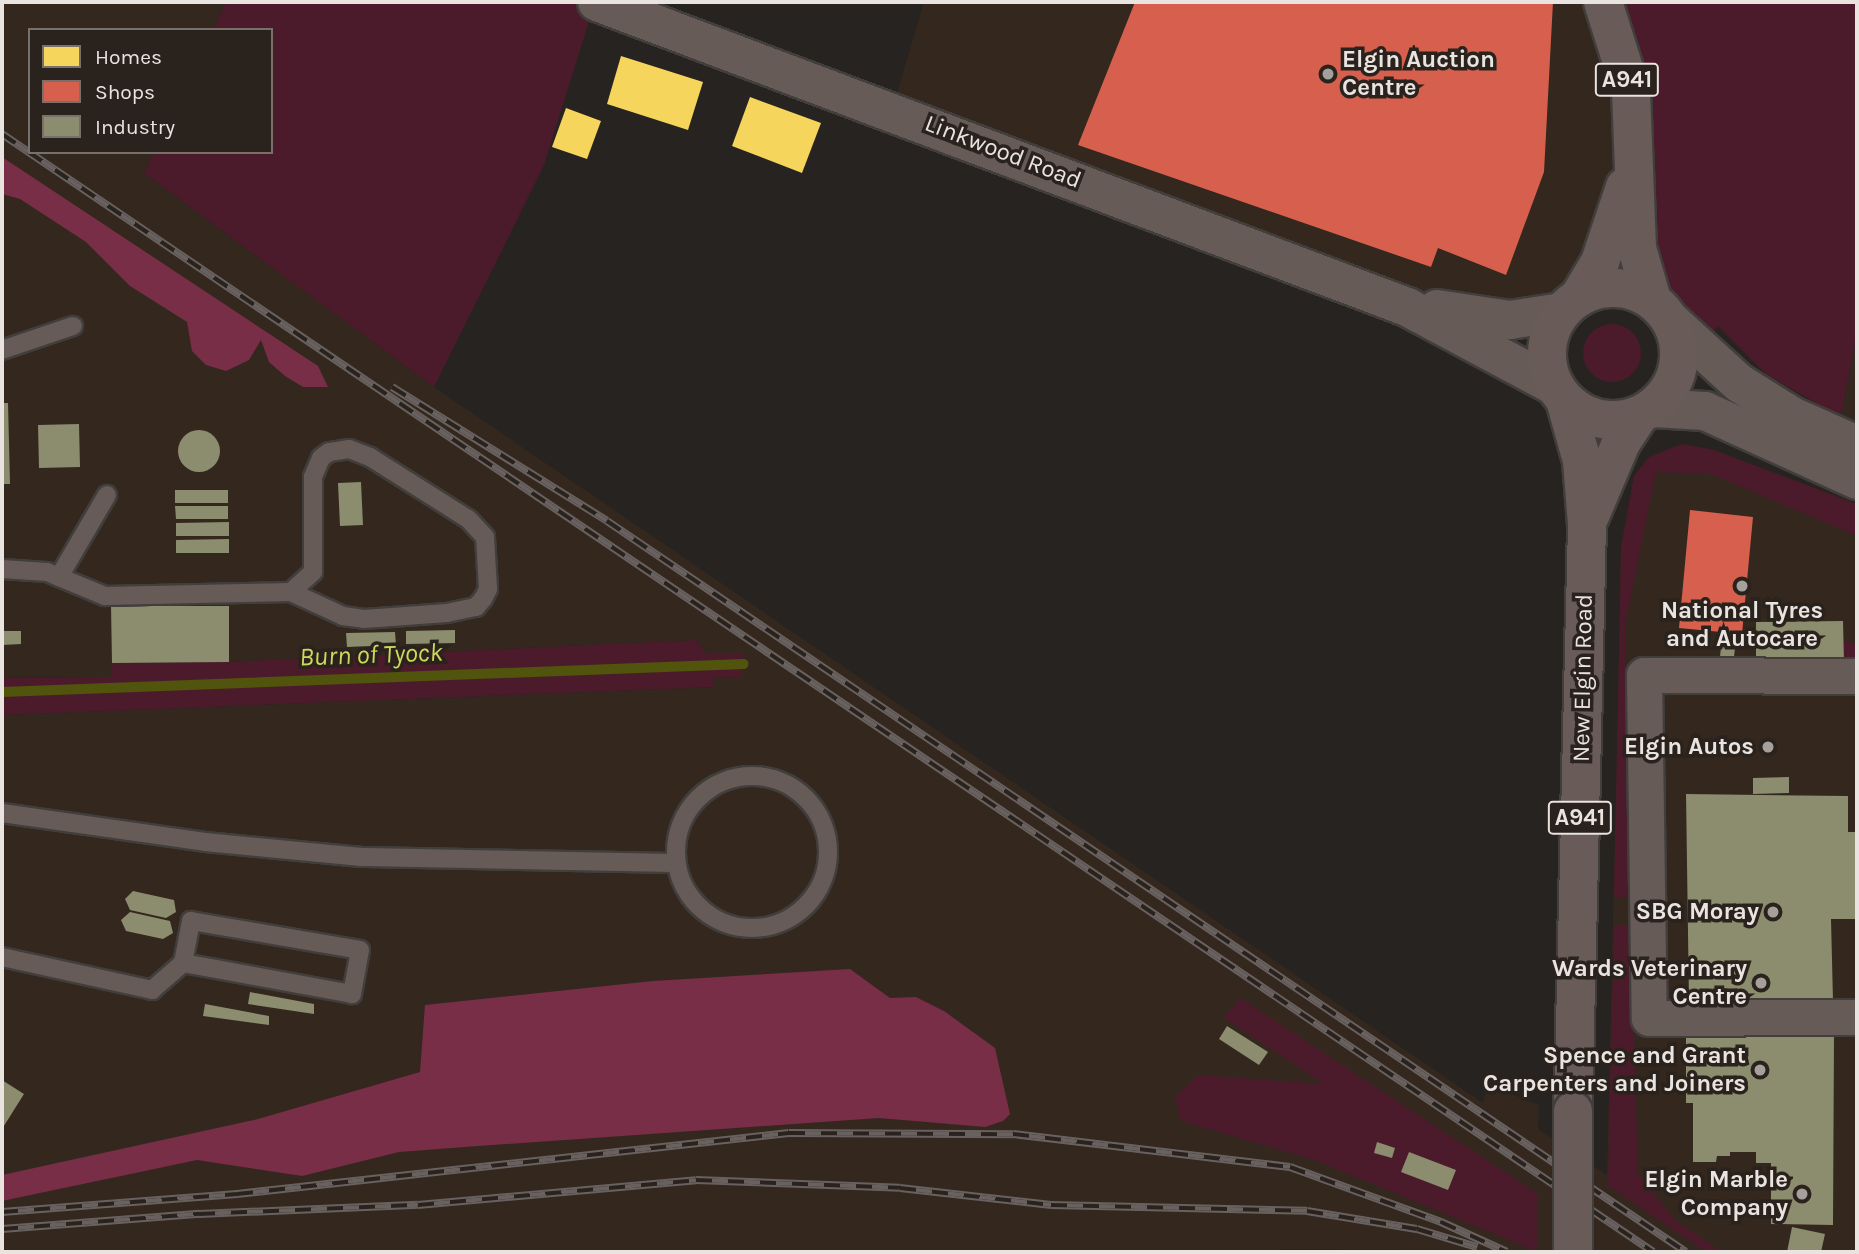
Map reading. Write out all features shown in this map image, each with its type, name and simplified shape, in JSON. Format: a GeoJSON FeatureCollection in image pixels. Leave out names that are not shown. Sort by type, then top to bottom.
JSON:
{"type":"FeatureCollection","features":[{"type":"Feature","properties":{"kind":"main road","name":"A941"},"geometry":{"type":"LineString","coordinates":[[1603,2],[1631,91],[1637,248],[1661,311]]}},
{"type":"Feature","properties":{"kind":"main road","name":"A941"},"geometry":{"type":"LineString","coordinates":[[1570,304],[1603,253],[1633,162]]}},
{"type":"Feature","properties":{"kind":"main road"},"geometry":{"type":"LineString","coordinates":[[1613,287],[1661,311],[1679,348],[1677,373],[1672,387],[1646,412],[1604,420],[1578,411],[1560,393],[1548,369],[1548,343],[1570,304],[1613,287]]}},
{"type":"Feature","properties":{"kind":"main road","name":"New Elgin Road"},"geometry":{"type":"LineString","coordinates":[[1560,393],[1583,461],[1587,524],[1573,1111],[1573,1252]]}},
{"type":"Feature","properties":{"kind":"main road","name":"New Elgin Road"},"geometry":{"type":"LineString","coordinates":[[1587,524],[1610,467],[1646,412]]}},
{"type":"Feature","properties":{"kind":"street","name":"Linkwood Road"},"geometry":{"type":"LineString","coordinates":[[597,2],[1407,307],[1560,393]]}},
{"type":"Feature","properties":{"kind":"street","name":"Linkwood Road"},"geometry":{"type":"LineString","coordinates":[[1407,307],[1510,320],[1570,304]]}},
{"type":"Feature","properties":{"kind":"street"},"geometry":{"type":"LineString","coordinates":[[1661,311],[1739,383],[1792,416],[1857,445]]}},
{"type":"Feature","properties":{"kind":"street"},"geometry":{"type":"LineString","coordinates":[[1646,412],[1705,411],[1857,480]]}},
{"type":"Feature","properties":{"kind":"street"},"geometry":{"type":"LineString","coordinates":[[1857,676],[1644,675],[1649,1018],[1857,1017]]}},
{"type":"Feature","properties":{"kind":"lane"},"geometry":{"type":"LineString","coordinates":[[2,350],[73,326]]}},
{"type":"Feature","properties":{"kind":"lane"},"geometry":{"type":"LineString","coordinates":[[2,569],[31,569],[105,596],[291,592],[343,616],[364,618],[462,611],[476,607],[488,589],[485,537],[468,519],[370,457],[349,449],[329,452],[321,458],[313,477],[313,572],[291,592]]}},
{"type":"Feature","properties":{"kind":"lane"},"geometry":{"type":"LineString","coordinates":[[59,577],[107,495]]}},
{"type":"Feature","properties":{"kind":"lane"},"geometry":{"type":"LineString","coordinates":[[739,776],[763,776],[805,796],[819,815],[828,837],[829,861],[822,884],[801,911],[770,927],[745,929],[721,923],[701,909],[685,891],[676,863],[675,842],[682,819],[696,799],[716,784],[739,776]]}},
{"type":"Feature","properties":{"kind":"lane"},"geometry":{"type":"LineString","coordinates":[[2,813],[205,842],[361,856],[676,863]]}},
{"type":"Feature","properties":{"kind":"lane"},"geometry":{"type":"LineString","coordinates":[[2,957],[152,990],[183,963],[191,921],[360,950],[352,994],[183,963]]}},
{"type":"Feature","properties":{"kind":"shaded area"},"geometry":{"type":"Polygon","coordinates":[[[2,2],[226,2],[214,28],[28,28],[28,154],[153,154],[144,173],[434,387],[1483,1103],[1487,1084],[1539,1105],[1538,1129],[1607,1175],[1620,619],[1634,476],[1649,457],[1682,444],[1714,450],[1857,504],[1857,1252],[1280,1249],[1279,1252],[2,1252],[2,715],[713,687],[713,677],[741,678],[706,654],[696,640],[229,662],[112,663],[113,677],[2,678],[2,2]]]}},
{"type":"Feature","properties":{"kind":"shaded area"},"geometry":{"type":"Polygon","coordinates":[[[226,2],[595,2],[544,165],[434,387],[144,173],[153,154],[273,154],[273,28],[214,28],[226,2]]]}},
{"type":"Feature","properties":{"kind":"shaded area"},"geometry":{"type":"Polygon","coordinates":[[[924,2],[1603,2],[1632,290],[1590,291],[1550,332],[1547,343],[1407,307],[892,110],[924,2]]]}},
{"type":"Feature","properties":{"kind":"shaded area"},"geometry":{"type":"Polygon","coordinates":[[[1606,2],[1857,2],[1857,332],[1841,417],[1767,375],[1718,326],[1677,373],[1680,348],[1606,2]]]}},
{"type":"Feature","properties":{"kind":"shaded area"},"geometry":{"type":"Polygon","coordinates":[[[2,157],[318,366],[328,387],[303,387],[285,376],[269,362],[261,340],[249,360],[226,371],[206,365],[192,351],[187,322],[130,286],[86,242],[20,199],[2,194],[2,157]]]}},
{"type":"Feature","properties":{"kind":"shaded area"},"geometry":{"type":"Polygon","coordinates":[[[1612,324],[1628,329],[1636,337],[1641,353],[1636,369],[1628,377],[1612,382],[1596,377],[1588,369],[1583,353],[1588,337],[1596,329],[1612,324]]]}},
{"type":"Feature","properties":{"kind":"shaded area"},"geometry":{"type":"Polygon","coordinates":[[[1857,332],[1857,421],[1841,417],[1857,332]]]}},
{"type":"Feature","properties":{"kind":"shaded area"},"geometry":{"type":"Polygon","coordinates":[[[1682,444],[1714,450],[1857,504],[1857,536],[1711,474],[1656,472],[1625,625],[1630,897],[1614,897],[1621,547],[1634,476],[1649,457],[1682,444]]]}},
{"type":"Feature","properties":{"kind":"shaded area"},"geometry":{"type":"Polygon","coordinates":[[[696,640],[706,654],[743,654],[742,678],[714,677],[713,687],[2,715],[2,678],[112,677],[112,663],[229,662],[696,640]]]}},
{"type":"Feature","properties":{"kind":"shaded area"},"geometry":{"type":"Polygon","coordinates":[[[1844,642],[1857,643],[1857,663],[1844,662],[1844,642]]]}},
{"type":"Feature","properties":{"kind":"shaded area"},"geometry":{"type":"Polygon","coordinates":[[[1631,924],[1638,1174],[1675,1220],[1722,1252],[1707,1252],[1608,1186],[1614,925],[1631,924]]]}},
{"type":"Feature","properties":{"kind":"shaded area"},"geometry":{"type":"Polygon","coordinates":[[[850,969],[890,998],[916,997],[944,1011],[995,1048],[1010,1114],[1003,1121],[985,1127],[879,1118],[399,1152],[302,1176],[197,1160],[2,1201],[2,1175],[258,1119],[420,1072],[425,1005],[653,981],[850,969]]]}},
{"type":"Feature","properties":{"kind":"shaded area"},"geometry":{"type":"Polygon","coordinates":[[[1240,998],[1538,1194],[1538,1252],[1315,1160],[1181,1121],[1175,1097],[1198,1075],[1324,1084],[1224,1018],[1240,998]]]}},
{"type":"Feature","properties":{"kind":"building: Homes"},"geometry":{"type":"Polygon","coordinates":[[[621,56],[703,82],[688,130],[607,104],[621,56]]]}},
{"type":"Feature","properties":{"kind":"building: Homes"},"geometry":{"type":"Polygon","coordinates":[[[750,97],[821,123],[802,173],[732,146],[750,97]]]}},
{"type":"Feature","properties":{"kind":"building: Homes"},"geometry":{"type":"Polygon","coordinates":[[[566,108],[601,121],[587,159],[552,147],[566,108]]]}},
{"type":"Feature","properties":{"kind":"building: Shops","name":"Elgin Auction Centre"},"geometry":{"type":"Polygon","coordinates":[[[1135,2],[1553,2],[1544,172],[1506,275],[1438,248],[1431,267],[1078,145],[1135,2]]]}},
{"type":"Feature","properties":{"kind":"building: Shops"},"geometry":{"type":"Polygon","coordinates":[[[1690,510],[1753,517],[1742,634],[1679,628],[1690,510]]]}},
{"type":"Feature","properties":{"kind":"building: Industry"},"geometry":{"type":"Polygon","coordinates":[[[2,403],[8,403],[10,484],[2,484],[2,403]]]}},
{"type":"Feature","properties":{"kind":"building: Industry"},"geometry":{"type":"Polygon","coordinates":[[[79,424],[80,467],[39,468],[38,425],[79,424]]]}},
{"type":"Feature","properties":{"kind":"building: Industry"},"geometry":{"type":"Polygon","coordinates":[[[199,430],[214,436],[220,451],[214,466],[199,472],[184,466],[178,451],[184,436],[199,430]]]}},
{"type":"Feature","properties":{"kind":"building: Industry"},"geometry":{"type":"Polygon","coordinates":[[[361,482],[363,525],[340,526],[338,483],[361,482]]]}},
{"type":"Feature","properties":{"kind":"building: Industry"},"geometry":{"type":"Polygon","coordinates":[[[175,490],[228,490],[228,503],[175,503],[175,490]]]}},
{"type":"Feature","properties":{"kind":"building: Industry"},"geometry":{"type":"Polygon","coordinates":[[[175,506],[228,506],[228,519],[176,519],[175,506]]]}},
{"type":"Feature","properties":{"kind":"building: Industry"},"geometry":{"type":"Polygon","coordinates":[[[229,522],[229,536],[176,536],[176,523],[229,522]]]}},
{"type":"Feature","properties":{"kind":"building: Industry"},"geometry":{"type":"Polygon","coordinates":[[[229,539],[229,553],[176,553],[176,540],[229,539]]]}},
{"type":"Feature","properties":{"kind":"building: Industry"},"geometry":{"type":"Polygon","coordinates":[[[111,606],[229,606],[229,662],[112,663],[111,606]]]}},
{"type":"Feature","properties":{"kind":"building: Industry"},"geometry":{"type":"Polygon","coordinates":[[[1843,621],[1844,662],[1756,663],[1756,622],[1843,621]]]}},
{"type":"Feature","properties":{"kind":"building: Industry"},"geometry":{"type":"Polygon","coordinates":[[[455,630],[455,643],[406,644],[406,631],[455,630]]]}},
{"type":"Feature","properties":{"kind":"building: Industry"},"geometry":{"type":"Polygon","coordinates":[[[2,631],[21,631],[21,644],[2,645],[2,631]]]}},
{"type":"Feature","properties":{"kind":"building: Industry"},"geometry":{"type":"Polygon","coordinates":[[[395,632],[396,645],[347,647],[346,633],[395,632]]]}},
{"type":"Feature","properties":{"kind":"building: Industry"},"geometry":{"type":"Polygon","coordinates":[[[1721,647],[1735,648],[1734,657],[1720,657],[1721,647]]]}},
{"type":"Feature","properties":{"kind":"building: Industry"},"geometry":{"type":"Polygon","coordinates":[[[1789,777],[1789,793],[1753,794],[1753,778],[1789,777]]]}},
{"type":"Feature","properties":{"kind":"building: Industry"},"geometry":{"type":"Polygon","coordinates":[[[1686,794],[1848,796],[1848,832],[1857,832],[1857,919],[1831,919],[1833,1001],[1689,1003],[1686,794]]]}},
{"type":"Feature","properties":{"kind":"building: Industry"},"geometry":{"type":"Polygon","coordinates":[[[133,891],[174,900],[176,912],[166,918],[130,910],[125,899],[133,891]]]}},
{"type":"Feature","properties":{"kind":"building: Industry"},"geometry":{"type":"Polygon","coordinates":[[[130,912],[170,921],[173,933],[163,939],[126,931],[121,920],[130,912]]]}},
{"type":"Feature","properties":{"kind":"building: Industry"},"geometry":{"type":"Polygon","coordinates":[[[250,992],[314,1004],[314,1014],[248,1004],[250,992]]]}},
{"type":"Feature","properties":{"kind":"building: Industry"},"geometry":{"type":"Polygon","coordinates":[[[205,1004],[269,1016],[269,1025],[203,1016],[205,1004]]]}},
{"type":"Feature","properties":{"kind":"building: Industry"},"geometry":{"type":"Polygon","coordinates":[[[1227,1026],[1268,1052],[1259,1065],[1219,1039],[1227,1026]]]}},
{"type":"Feature","properties":{"kind":"building: Industry"},"geometry":{"type":"Polygon","coordinates":[[[1686,1036],[1834,1036],[1833,1225],[1771,1224],[1771,1163],[1756,1163],[1756,1152],[1730,1152],[1730,1156],[1717,1156],[1716,1162],[1693,1162],[1693,1103],[1686,1103],[1686,1036]]]}},
{"type":"Feature","properties":{"kind":"building: Industry"},"geometry":{"type":"Polygon","coordinates":[[[2,1080],[24,1094],[2,1129],[2,1080]]]}},
{"type":"Feature","properties":{"kind":"building: Industry"},"geometry":{"type":"Polygon","coordinates":[[[1377,1142],[1395,1148],[1392,1158],[1374,1153],[1377,1142]]]}},
{"type":"Feature","properties":{"kind":"building: Industry"},"geometry":{"type":"Polygon","coordinates":[[[1409,1152],[1456,1170],[1448,1190],[1401,1172],[1409,1152]]]}},
{"type":"Feature","properties":{"kind":"building: Industry"},"geometry":{"type":"Polygon","coordinates":[[[1792,1227],[1825,1234],[1821,1252],[1787,1252],[1792,1227]]]}},
{"type":"Feature","properties":{"kind":"waterway","name":"Burn of Tyock"},"geometry":{"type":"LineString","coordinates":[[2,692],[743,664]]}},
{"type":"Feature","properties":{"kind":"railway"},"geometry":{"type":"LineString","coordinates":[[2,134],[28,152]]}},
{"type":"Feature","properties":{"kind":"railway"},"geometry":{"type":"LineString","coordinates":[[32,154],[1653,1252]]}},
{"type":"Feature","properties":{"kind":"railway"},"geometry":{"type":"LineString","coordinates":[[392,387],[607,521],[1686,1252]]}},
{"type":"Feature","properties":{"kind":"railway"},"geometry":{"type":"LineString","coordinates":[[2,1212],[237,1194],[789,1133],[1013,1134],[1290,1167],[1441,1222],[1507,1252]]}},
{"type":"Feature","properties":{"kind":"railway"},"geometry":{"type":"LineString","coordinates":[[2,1229],[199,1214],[418,1205],[696,1180],[900,1188],[1051,1205],[1307,1211],[1417,1229],[1477,1247]]}},
{"type":"Feature","properties":{"kind":"place","name":"Elgin Auction Centre"},"geometry":{"type":"Point","coordinates":[1328,74]}},
{"type":"Feature","properties":{"kind":"place","name":"National Tyres and Autocare"},"geometry":{"type":"Point","coordinates":[1742,586]}},
{"type":"Feature","properties":{"kind":"place","name":"Elgin Autos"},"geometry":{"type":"Point","coordinates":[1768,747]}},
{"type":"Feature","properties":{"kind":"place","name":"SBG Moray"},"geometry":{"type":"Point","coordinates":[1773,912]}},
{"type":"Feature","properties":{"kind":"place","name":"Wards Veterinary Centre"},"geometry":{"type":"Point","coordinates":[1761,983]}},
{"type":"Feature","properties":{"kind":"place","name":"Spence and Grant Carpenters and Joiners"},"geometry":{"type":"Point","coordinates":[1760,1070]}},
{"type":"Feature","properties":{"kind":"place","name":"Elgin Marble Company"},"geometry":{"type":"Point","coordinates":[1802,1194]}}]}
